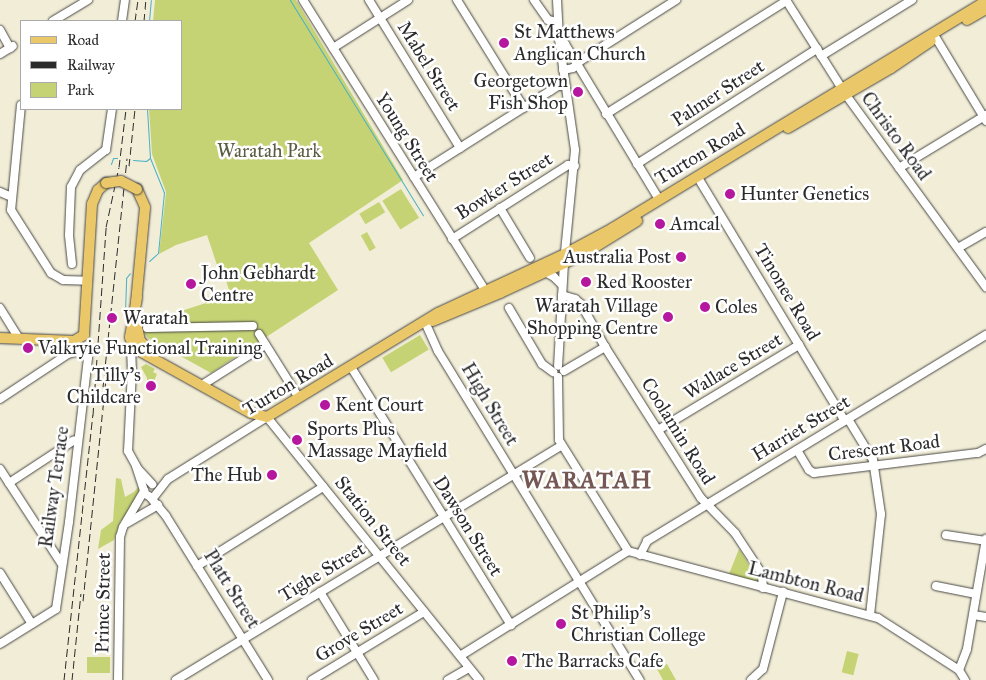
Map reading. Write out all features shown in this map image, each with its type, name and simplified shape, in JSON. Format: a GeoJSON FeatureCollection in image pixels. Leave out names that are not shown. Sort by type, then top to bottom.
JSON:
{"type":"FeatureCollection","features":[{"type":"Feature","properties":{"kind":"main road","name":"Turton Road"},"geometry":{"type":"LineString","coordinates":[[267,417],[438,313],[485,290],[565,259],[612,238],[986,0]]}},
{"type":"Feature","properties":{"kind":"main road","name":"Turton Road"},"geometry":{"type":"LineString","coordinates":[[425,322],[441,319],[545,272],[659,199],[986,9]]}},
{"type":"Feature","properties":{"kind":"main road"},"geometry":{"type":"LineString","coordinates":[[0,338],[74,341],[83,337],[87,328],[92,204],[98,190],[106,184],[121,181],[137,189],[145,207],[131,345],[140,352],[255,415],[267,417]]}},
{"type":"Feature","properties":{"kind":"main road"},"geometry":{"type":"LineString","coordinates":[[134,328],[135,340],[140,352]]}},
{"type":"Feature","properties":{"kind":"main road"},"geometry":{"type":"LineString","coordinates":[[134,328],[140,341],[147,349],[202,385]]}},
{"type":"Feature","properties":{"kind":"street"},"geometry":{"type":"LineString","coordinates":[[54,20],[74,4],[88,0]]}},
{"type":"Feature","properties":{"kind":"street"},"geometry":{"type":"LineString","coordinates":[[122,20],[125,0]]}},
{"type":"Feature","properties":{"kind":"street","name":"Young Street"},"geometry":{"type":"LineString","coordinates":[[303,0],[485,290]]}},
{"type":"Feature","properties":{"kind":"street","name":"Mabel Street"},"geometry":{"type":"LineString","coordinates":[[370,0],[460,148]]}},
{"type":"Feature","properties":{"kind":"street"},"geometry":{"type":"LineString","coordinates":[[333,48],[408,0]]}},
{"type":"Feature","properties":{"kind":"street"},"geometry":{"type":"LineString","coordinates":[[457,0],[524,108]]}},
{"type":"Feature","properties":{"kind":"street"},"geometry":{"type":"LineString","coordinates":[[534,0],[548,20],[558,22]]}},
{"type":"Feature","properties":{"kind":"street"},"geometry":{"type":"LineString","coordinates":[[460,656],[580,582],[626,549],[561,446],[557,429],[562,285],[575,150],[558,39],[557,0]]}},
{"type":"Feature","properties":{"kind":"street"},"geometry":{"type":"LineString","coordinates":[[562,67],[577,64],[676,0]]}},
{"type":"Feature","properties":{"kind":"street"},"geometry":{"type":"LineString","coordinates":[[821,56],[900,3],[912,0]]}},
{"type":"Feature","properties":{"kind":"street"},"geometry":{"type":"LineString","coordinates":[[606,114],[789,1]]}},
{"type":"Feature","properties":{"kind":"street","name":"Christo Road"},"geometry":{"type":"LineString","coordinates":[[789,1],[816,49],[844,91],[986,287]]}},
{"type":"Feature","properties":{"kind":"street"},"geometry":{"type":"LineString","coordinates":[[0,30],[12,47],[0,54]]}},
{"type":"Feature","properties":{"kind":"street"},"geometry":{"type":"LineString","coordinates":[[899,168],[985,117],[936,38]]}},
{"type":"Feature","properties":{"kind":"street"},"geometry":{"type":"LineString","coordinates":[[558,39],[564,44],[577,64],[659,199]]}},
{"type":"Feature","properties":{"kind":"street","name":"Palmer Street"},"geometry":{"type":"LineString","coordinates":[[637,164],[816,49]]}},
{"type":"Feature","properties":{"kind":"street"},"geometry":{"type":"LineString","coordinates":[[414,177],[558,86],[565,86]]}},
{"type":"Feature","properties":{"kind":"street"},"geometry":{"type":"LineString","coordinates":[[21,110],[12,212],[49,271],[61,279],[88,281]]}},
{"type":"Feature","properties":{"kind":"street"},"geometry":{"type":"LineString","coordinates":[[72,264],[69,235],[71,187],[80,170],[106,150],[112,110]]}},
{"type":"Feature","properties":{"kind":"street","name":"Bowker Street"},"geometry":{"type":"LineString","coordinates":[[452,239],[568,165],[574,166]]}},
{"type":"Feature","properties":{"kind":"street","name":"Tinonee Road"},"geometry":{"type":"LineString","coordinates":[[700,181],[799,345],[873,460],[881,514],[870,615]]}},
{"type":"Feature","properties":{"kind":"street"},"geometry":{"type":"LineString","coordinates":[[0,192],[12,197]]}},
{"type":"Feature","properties":{"kind":"street"},"geometry":{"type":"LineString","coordinates":[[500,208],[530,258]]}},
{"type":"Feature","properties":{"kind":"street"},"geometry":{"type":"LineString","coordinates":[[958,248],[986,232]]}},
{"type":"Feature","properties":{"kind":"street"},"geometry":{"type":"LineString","coordinates":[[545,272],[562,285]]}},
{"type":"Feature","properties":{"kind":"street","name":"Coolamin Road"},"geometry":{"type":"LineString","coordinates":[[562,295],[575,299],[581,304],[605,347],[707,504],[735,533],[762,574],[763,588]]}},
{"type":"Feature","properties":{"kind":"street"},"geometry":{"type":"LineString","coordinates":[[0,308],[19,339]]}},
{"type":"Feature","properties":{"kind":"street"},"geometry":{"type":"LineString","coordinates":[[508,308],[542,364],[558,372]]}},
{"type":"Feature","properties":{"kind":"street","name":"High Street"},"geometry":{"type":"LineString","coordinates":[[425,322],[438,351],[640,680]]}},
{"type":"Feature","properties":{"kind":"street"},"geometry":{"type":"LineString","coordinates":[[148,328],[253,326]]}},
{"type":"Feature","properties":{"kind":"street"},"geometry":{"type":"LineString","coordinates":[[259,334],[299,398]]}},
{"type":"Feature","properties":{"kind":"street","name":"Harriet Street"},"geometry":{"type":"LineString","coordinates":[[640,555],[647,542],[986,335]]}},
{"type":"Feature","properties":{"kind":"street","name":"Platt Street"},"geometry":{"type":"LineString","coordinates":[[131,345],[132,370],[128,449],[151,494],[166,516]]}},
{"type":"Feature","properties":{"kind":"street"},"geometry":{"type":"LineString","coordinates":[[202,385],[266,345]]}},
{"type":"Feature","properties":{"kind":"street","name":"Wallace Street"},"geometry":{"type":"LineString","coordinates":[[658,430],[799,345]]}},
{"type":"Feature","properties":{"kind":"street"},"geometry":{"type":"LineString","coordinates":[[558,372],[605,347]]}},
{"type":"Feature","properties":{"kind":"street","name":"Railway Terrace"},"geometry":{"type":"LineString","coordinates":[[0,399],[75,352],[82,352],[88,358],[69,522],[61,563],[56,609],[32,624]]}},
{"type":"Feature","properties":{"kind":"street","name":"Platt Street"},"geometry":{"type":"LineString","coordinates":[[132,370],[140,352]]}},
{"type":"Feature","properties":{"kind":"street","name":"Dawson Street"},"geometry":{"type":"LineString","coordinates":[[351,367],[511,625]]}},
{"type":"Feature","properties":{"kind":"street","name":"Turton Road"},"geometry":{"type":"LineString","coordinates":[[169,478],[148,485],[151,494],[169,478],[267,417]]}},
{"type":"Feature","properties":{"kind":"street","name":"Station Street"},"geometry":{"type":"LineString","coordinates":[[267,417],[479,680]]}},
{"type":"Feature","properties":{"kind":"street"},"geometry":{"type":"LineString","coordinates":[[9,483],[78,440]]}},
{"type":"Feature","properties":{"kind":"street","name":"Tighe Street"},"geometry":{"type":"LineString","coordinates":[[176,680],[561,446]]}},
{"type":"Feature","properties":{"kind":"street","name":"Crescent Road"},"geometry":{"type":"LineString","coordinates":[[797,450],[809,470],[814,473],[978,453],[986,449]]}},
{"type":"Feature","properties":{"kind":"street","name":"Platt Street"},"geometry":{"type":"LineString","coordinates":[[136,466],[152,484]]}},
{"type":"Feature","properties":{"kind":"street"},"geometry":{"type":"LineString","coordinates":[[0,469],[61,563]]}},
{"type":"Feature","properties":{"kind":"street"},"geometry":{"type":"LineString","coordinates":[[197,566],[324,487]]}},
{"type":"Feature","properties":{"kind":"street","name":"Platt Street"},"geometry":{"type":"LineString","coordinates":[[151,494],[268,680]]}},
{"type":"Feature","properties":{"kind":"street","name":"Prince Street"},"geometry":{"type":"LineString","coordinates":[[118,680],[120,539],[123,526],[134,511],[151,494]]}},
{"type":"Feature","properties":{"kind":"street","name":"Prince Street"},"geometry":{"type":"LineString","coordinates":[[123,526],[158,505]]}},
{"type":"Feature","properties":{"kind":"street"},"geometry":{"type":"LineString","coordinates":[[946,535],[986,544],[967,649],[959,670]]}},
{"type":"Feature","properties":{"kind":"street","name":"Lambton Road"},"geometry":{"type":"LineString","coordinates":[[626,549],[640,555],[870,615],[959,670],[965,680]]}},
{"type":"Feature","properties":{"kind":"street"},"geometry":{"type":"LineString","coordinates":[[0,573],[32,624],[0,644]]}},
{"type":"Feature","properties":{"kind":"street"},"geometry":{"type":"LineString","coordinates":[[936,586],[976,594]]}},
{"type":"Feature","properties":{"kind":"street"},"geometry":{"type":"LineString","coordinates":[[320,592],[374,680]]}},
{"type":"Feature","properties":{"kind":"street"},"geometry":{"type":"LineString","coordinates":[[751,680],[761,674],[783,592]]}},
{"type":"Feature","properties":{"kind":"street","name":"Grove Street"},"geometry":{"type":"LineString","coordinates":[[312,680],[424,612]]}},
{"type":"Feature","properties":{"kind":"street"},"geometry":{"type":"LineString","coordinates":[[973,615],[986,618]]}},
{"type":"Feature","properties":{"kind":"street"},"geometry":{"type":"LineString","coordinates":[[448,680],[469,668]]}},
{"type":"Feature","properties":{"kind":"green space","name":"Waratah Park"},"geometry":{"type":"Polygon","coordinates":[[[155,0],[296,0],[403,180],[309,243],[338,290],[211,373],[148,338],[143,332],[144,323],[206,303],[204,298],[229,290],[221,264],[217,265],[207,235],[176,245],[159,254],[166,192],[152,154],[149,110],[182,110],[182,20],[153,20],[155,0]]]}},
{"type":"Feature","properties":{"kind":"green space"},"geometry":{"type":"Polygon","coordinates":[[[401,189],[419,218],[400,229],[382,201],[401,189]]]}},
{"type":"Feature","properties":{"kind":"green space"},"geometry":{"type":"Polygon","coordinates":[[[379,202],[385,212],[365,224],[359,214],[379,202]]]}},
{"type":"Feature","properties":{"kind":"green space"},"geometry":{"type":"Polygon","coordinates":[[[367,232],[376,248],[370,251],[361,235],[367,232]]]}},
{"type":"Feature","properties":{"kind":"green space"},"geometry":{"type":"Polygon","coordinates":[[[420,335],[429,350],[391,372],[382,358],[420,335]]]}},
{"type":"Feature","properties":{"kind":"green space"},"geometry":{"type":"Polygon","coordinates":[[[146,364],[155,369],[153,372],[157,374],[150,390],[147,388],[147,378],[141,367],[146,364]]]}},
{"type":"Feature","properties":{"kind":"green space"},"geometry":{"type":"Polygon","coordinates":[[[116,478],[121,479],[125,497],[134,492],[141,483],[139,498],[120,522],[114,540],[98,549],[101,530],[113,521],[116,478]]]}},
{"type":"Feature","properties":{"kind":"green space"},"geometry":{"type":"Polygon","coordinates":[[[739,549],[760,582],[729,574],[739,549]]]}},
{"type":"Feature","properties":{"kind":"green space"},"geometry":{"type":"Polygon","coordinates":[[[847,651],[859,654],[853,675],[842,672],[847,651]]]}},
{"type":"Feature","properties":{"kind":"green space"},"geometry":{"type":"Polygon","coordinates":[[[87,657],[110,657],[110,673],[87,673],[87,657]]]}},
{"type":"Feature","properties":{"kind":"green space"},"geometry":{"type":"Polygon","coordinates":[[[667,664],[676,680],[663,680],[657,669],[667,664]]]}},
{"type":"Feature","properties":{"kind":"waterway"},"geometry":{"type":"LineString","coordinates":[[149,20],[151,0]]}},
{"type":"Feature","properties":{"kind":"waterway"},"geometry":{"type":"LineString","coordinates":[[290,0],[423,215]]}},
{"type":"Feature","properties":{"kind":"waterway"},"geometry":{"type":"LineString","coordinates":[[147,110],[150,158],[164,192],[158,253],[149,261]]}},
{"type":"Feature","properties":{"kind":"waterway"},"geometry":{"type":"LineString","coordinates":[[111,164],[113,158],[117,158]]}},
{"type":"Feature","properties":{"kind":"waterway"},"geometry":{"type":"LineString","coordinates":[[133,160],[146,161],[150,158]]}},
{"type":"Feature","properties":{"kind":"waterway"},"geometry":{"type":"LineString","coordinates":[[125,312],[126,278],[130,273]]}},
{"type":"Feature","properties":{"kind":"railway"},"geometry":{"type":"LineString","coordinates":[[135,20],[138,0]]}},
{"type":"Feature","properties":{"kind":"railway"},"geometry":{"type":"LineString","coordinates":[[144,20],[146,0]]}},
{"type":"Feature","properties":{"kind":"railway"},"geometry":{"type":"LineString","coordinates":[[64,680],[93,415],[106,227],[119,167],[126,110]]}},
{"type":"Feature","properties":{"kind":"railway"},"geometry":{"type":"LineString","coordinates":[[129,166],[135,110]]}},
{"type":"Feature","properties":{"kind":"railway"},"geometry":{"type":"LineString","coordinates":[[103,387],[127,158]]}},
{"type":"Feature","properties":{"kind":"railway"},"geometry":{"type":"LineString","coordinates":[[83,601],[106,380]]}},
{"type":"Feature","properties":{"kind":"railway"},"geometry":{"type":"LineString","coordinates":[[72,680],[81,593]]}},
{"type":"Feature","properties":{"kind":"place","name":"St Matthews Anglican Church"},"geometry":{"type":"Point","coordinates":[504,43]}},
{"type":"Feature","properties":{"kind":"place","name":"Georgetown Fish Shop"},"geometry":{"type":"Point","coordinates":[578,92]}},
{"type":"Feature","properties":{"kind":"place","name":"Hunter Genetics"},"geometry":{"type":"Point","coordinates":[730,194]}},
{"type":"Feature","properties":{"kind":"place","name":"Amcal"},"geometry":{"type":"Point","coordinates":[660,224]}},
{"type":"Feature","properties":{"kind":"place","name":"Australia Post"},"geometry":{"type":"Point","coordinates":[681,257]}},
{"type":"Feature","properties":{"kind":"place","name":"Red Rooster"},"geometry":{"type":"Point","coordinates":[586,282]}},
{"type":"Feature","properties":{"kind":"place","name":"John Gebhardt Centre"},"geometry":{"type":"Point","coordinates":[191,284]}},
{"type":"Feature","properties":{"kind":"place","name":"Coles"},"geometry":{"type":"Point","coordinates":[705,307]}},
{"type":"Feature","properties":{"kind":"place","name":"Waratah Village Shopping Centre"},"geometry":{"type":"Point","coordinates":[668,317]}},
{"type":"Feature","properties":{"kind":"place","name":"Waratah"},"geometry":{"type":"Point","coordinates":[112,318]}},
{"type":"Feature","properties":{"kind":"place","name":"Valkryie Functional Training"},"geometry":{"type":"Point","coordinates":[28,348]}},
{"type":"Feature","properties":{"kind":"place","name":"Tilly’s Childcare"},"geometry":{"type":"Point","coordinates":[151,386]}},
{"type":"Feature","properties":{"kind":"place","name":"Kent Court"},"geometry":{"type":"Point","coordinates":[325,405]}},
{"type":"Feature","properties":{"kind":"place","name":"Sports Plus Massage Mayfield"},"geometry":{"type":"Point","coordinates":[297,440]}},
{"type":"Feature","properties":{"kind":"place","name":"The Hub"},"geometry":{"type":"Point","coordinates":[272,475]}},
{"type":"Feature","properties":{"kind":"place","name":"St Philip’s Christian College"},"geometry":{"type":"Point","coordinates":[561,624]}},
{"type":"Feature","properties":{"kind":"place","name":"The Barracks Cafe"},"geometry":{"type":"Point","coordinates":[512,661]}},
{"type":"Feature","properties":{"kind":"district","name":"WARATAH"},"geometry":{"type":"Point","coordinates":[587,481]}}]}
